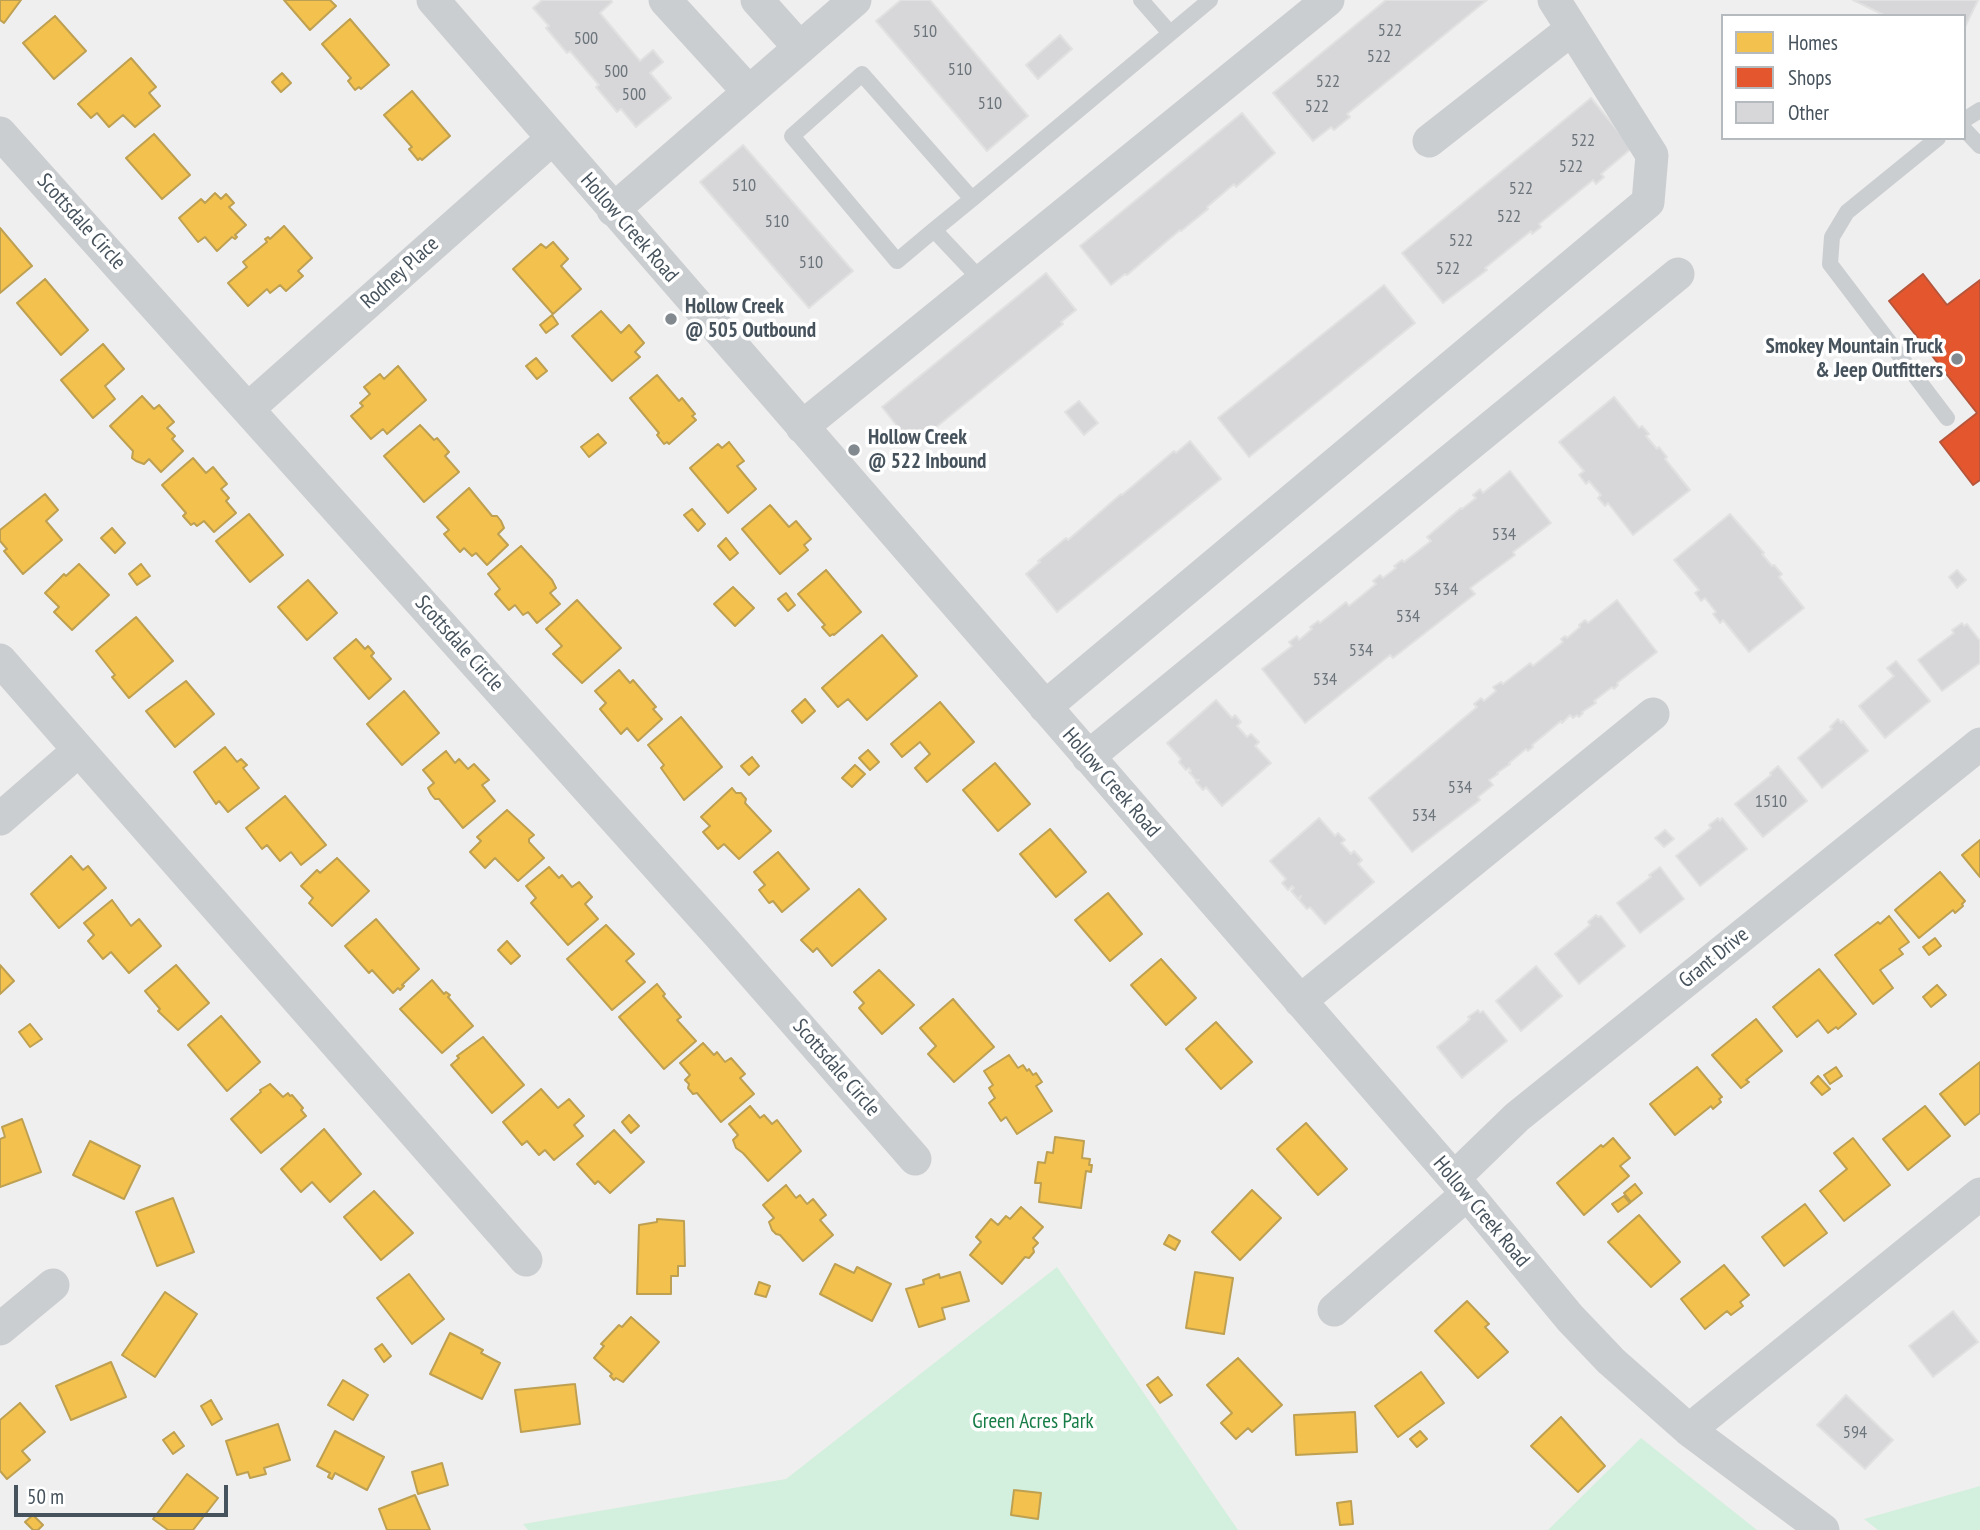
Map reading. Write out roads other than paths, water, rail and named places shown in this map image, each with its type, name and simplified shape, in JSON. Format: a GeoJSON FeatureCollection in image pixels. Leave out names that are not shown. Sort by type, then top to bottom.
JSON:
{"type":"FeatureCollection","features":[{"type":"Feature","properties":{"kind":"street","name":"Hollow Creek Road"},"geometry":{"type":"LineString","coordinates":[[433,0],[1300,1000],[1570,1318],[1611,1362],[1689,1430],[1823,1530]]}},
{"type":"Feature","properties":{"kind":"street"},"geometry":{"type":"LineString","coordinates":[[665,0],[749,92]]}},
{"type":"Feature","properties":{"kind":"street"},"geometry":{"type":"LineString","coordinates":[[757,0],[800,48]]}},
{"type":"Feature","properties":{"kind":"street"},"geometry":{"type":"LineString","coordinates":[[613,210],[855,0]]}},
{"type":"Feature","properties":{"kind":"street"},"geometry":{"type":"LineString","coordinates":[[802,427],[1328,0]]}},
{"type":"Feature","properties":{"kind":"street"},"geometry":{"type":"LineString","coordinates":[[1045,707],[1648,202],[1652,155],[1554,0]]}},
{"type":"Feature","properties":{"kind":"street"},"geometry":{"type":"LineString","coordinates":[[1429,141],[1572,29]]}},
{"type":"Feature","properties":{"kind":"street","name":"Scottsdale Circle"},"geometry":{"type":"LineString","coordinates":[[0,133],[249,408],[915,1159]]}},
{"type":"Feature","properties":{"kind":"street","name":"Rodney Place"},"geometry":{"type":"LineString","coordinates":[[249,408],[552,139]]}},
{"type":"Feature","properties":{"kind":"street"},"geometry":{"type":"LineString","coordinates":[[1088,757],[1678,274]]}},
{"type":"Feature","properties":{"kind":"street"},"geometry":{"type":"LineString","coordinates":[[0,660],[526,1260]]}},
{"type":"Feature","properties":{"kind":"street"},"geometry":{"type":"LineString","coordinates":[[1300,1000],[1653,714]]}},
{"type":"Feature","properties":{"kind":"street","name":"Grant Drive"},"geometry":{"type":"LineString","coordinates":[[1334,1310],[1460,1186],[1517,1117],[1980,744]]}},
{"type":"Feature","properties":{"kind":"street"},"geometry":{"type":"LineString","coordinates":[[0,819],[78,751]]}},
{"type":"Feature","properties":{"kind":"street"},"geometry":{"type":"LineString","coordinates":[[1689,1430],[1980,1194]]}},
{"type":"Feature","properties":{"kind":"street"},"geometry":{"type":"LineString","coordinates":[[0,1329],[53,1285]]}},
{"type":"Feature","properties":{"kind":"lane"},"geometry":{"type":"LineString","coordinates":[[1141,0],[1170,33]]}},
{"type":"Feature","properties":{"kind":"lane"},"geometry":{"type":"LineString","coordinates":[[972,199],[862,75],[792,136],[897,261],[972,199],[1210,0]]}},
{"type":"Feature","properties":{"kind":"lane"},"geometry":{"type":"LineString","coordinates":[[1966,131],[1980,146]]}},
{"type":"Feature","properties":{"kind":"lane"},"geometry":{"type":"LineString","coordinates":[[1936,140],[1847,212],[1832,237],[1830,264],[1947,418]]}},
{"type":"Feature","properties":{"kind":"lane"},"geometry":{"type":"LineString","coordinates":[[934,230],[982,281]]}},
{"type":"Feature","properties":{"kind":"place","name":"Hollow Creek @ 505 Outbound"},"geometry":{"type":"Point","coordinates":[671,319]}},
{"type":"Feature","properties":{"kind":"place","name":"Smokey Mountain Truck & Jeep Outfitters"},"geometry":{"type":"Point","coordinates":[1957,359]}},
{"type":"Feature","properties":{"kind":"place","name":"Hollow Creek @ 522 Inbound"},"geometry":{"type":"Point","coordinates":[854,450]}},
{"type":"Feature","properties":{"kind":"park label","name":"Green Acres Park"},"geometry":{"type":"Point","coordinates":[1033,1422]}}]}
